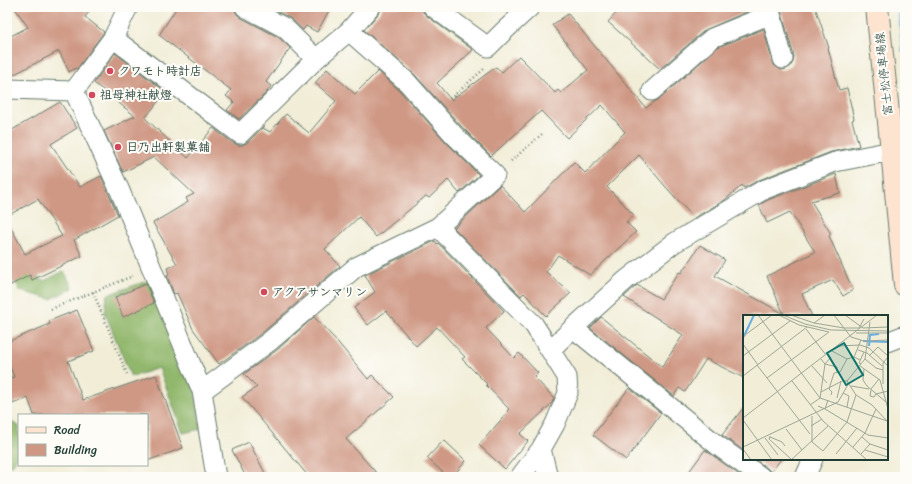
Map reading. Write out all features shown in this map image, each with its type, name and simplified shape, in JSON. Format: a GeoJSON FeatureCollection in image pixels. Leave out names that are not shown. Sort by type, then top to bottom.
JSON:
{"type":"FeatureCollection","features":[{"type":"Feature","properties":{"kind":"main road","name":"富士松停車場線"},"geometry":{"type":"LineString","coordinates":[[877,7],[905,285]]}},
{"type":"Feature","properties":{"kind":"street"},"geometry":{"type":"LineString","coordinates":[[74,91],[113,38],[128,7]]}},
{"type":"Feature","properties":{"kind":"street"},"geometry":{"type":"LineString","coordinates":[[245,7],[285,28],[316,60]]}},
{"type":"Feature","properties":{"kind":"street"},"geometry":{"type":"LineString","coordinates":[[113,38],[240,134],[316,60],[349,31],[370,7]]}},
{"type":"Feature","properties":{"kind":"street"},"geometry":{"type":"LineString","coordinates":[[433,7],[488,47],[504,30],[530,7]]}},
{"type":"Feature","properties":{"kind":"street"},"geometry":{"type":"LineString","coordinates":[[652,91],[712,38],[770,10],[783,59]]}},
{"type":"Feature","properties":{"kind":"street"},"geometry":{"type":"LineString","coordinates":[[202,392],[270,341],[356,267],[438,227],[495,176],[454,135],[407,82],[349,31]]}},
{"type":"Feature","properties":{"kind":"street"},"geometry":{"type":"LineString","coordinates":[[7,89],[74,91]]}},
{"type":"Feature","properties":{"kind":"street"},"geometry":{"type":"LineString","coordinates":[[74,91],[120,190],[202,392],[216,477]]}},
{"type":"Feature","properties":{"kind":"street"},"geometry":{"type":"LineString","coordinates":[[550,350],[626,280],[674,243],[763,190],[835,162],[892,151]]}},
{"type":"Feature","properties":{"kind":"street"},"geometry":{"type":"LineString","coordinates":[[438,227],[534,325],[567,377],[568,393],[555,424],[541,449],[520,477]]}},
{"type":"Feature","properties":{"kind":"street"},"geometry":{"type":"LineString","coordinates":[[573,328],[717,446],[761,477]]}},
{"type":"Feature","properties":{"kind":"street"},"geometry":{"type":"LineString","coordinates":[[888,342],[905,335]]}},
{"type":"Feature","properties":{"kind":"street"},"geometry":{"type":"LineString","coordinates":[[541,449],[548,477]]}},
{"type":"Feature","properties":{"kind":"street"},"geometry":{"type":"LineString","coordinates":[[805,477],[813,460]]}},
{"type":"Feature","properties":{"kind":"path"},"geometry":{"type":"LineString","coordinates":[[434,113],[499,56],[488,47]]}},
{"type":"Feature","properties":{"kind":"path"},"geometry":{"type":"LineString","coordinates":[[495,176],[542,134]]}},
{"type":"Feature","properties":{"kind":"path"},"geometry":{"type":"LineString","coordinates":[[51,308],[152,269]]}},
{"type":"Feature","properties":{"kind":"path"},"geometry":{"type":"LineString","coordinates":[[93,292],[127,374]]}},
{"type":"Feature","properties":{"kind":"green space"},"geometry":{"type":"Polygon","coordinates":[[[22,269],[44,281],[64,271],[73,288],[51,299],[20,291],[12,274],[22,269]]]}},
{"type":"Feature","properties":{"kind":"green space"},"geometry":{"type":"Polygon","coordinates":[[[150,280],[195,391],[201,429],[183,433],[159,368],[131,377],[105,313],[107,295],[150,280]]]}},
{"type":"Feature","properties":{"kind":"green space"},"geometry":{"type":"Polygon","coordinates":[[[7,420],[18,426],[18,455],[14,463],[7,467],[7,420]]]}},
{"type":"Feature","properties":{"kind":"building"},"geometry":{"type":"Polygon","coordinates":[[[14,7],[93,7],[85,17],[104,32],[77,69],[76,68],[69,72],[59,51],[7,78],[7,38],[28,27],[14,7]]]}},
{"type":"Feature","properties":{"kind":"building"},"geometry":{"type":"Polygon","coordinates":[[[177,7],[234,7],[236,13],[240,17],[278,37],[290,48],[266,82],[271,86],[266,93],[239,119],[227,110],[234,102],[226,96],[231,90],[159,35],[177,7]]]}},
{"type":"Feature","properties":{"kind":"building"},"geometry":{"type":"Polygon","coordinates":[[[269,7],[331,7],[317,32],[306,26],[303,30],[290,18],[269,7]]]}},
{"type":"Feature","properties":{"kind":"building"},"geometry":{"type":"Polygon","coordinates":[[[381,7],[422,7],[423,12],[427,16],[473,50],[437,83],[451,100],[496,67],[502,72],[519,56],[555,93],[558,90],[561,93],[588,70],[552,25],[568,14],[646,108],[659,99],[718,47],[764,29],[772,62],[781,70],[790,67],[794,56],[780,7],[815,7],[829,48],[839,90],[847,88],[854,119],[852,120],[859,146],[831,152],[759,180],[744,188],[742,185],[725,200],[694,218],[639,155],[607,187],[634,215],[626,222],[636,232],[590,275],[558,255],[546,272],[571,293],[546,316],[524,293],[521,296],[454,228],[500,185],[525,212],[574,162],[585,173],[625,132],[602,105],[567,138],[541,111],[491,156],[462,127],[415,75],[364,30],[381,10],[381,7]]]}},
{"type":"Feature","properties":{"kind":"building"},"geometry":{"type":"Polygon","coordinates":[[[622,7],[758,7],[705,30],[660,69],[608,22],[622,7]]]}},
{"type":"Feature","properties":{"kind":"building"},"geometry":{"type":"Polygon","coordinates":[[[115,53],[166,92],[145,118],[188,158],[213,128],[233,143],[243,145],[265,125],[263,128],[270,132],[286,114],[309,133],[336,101],[315,83],[327,69],[355,94],[378,71],[399,90],[446,142],[479,175],[459,193],[448,180],[429,198],[426,196],[376,237],[359,217],[325,249],[340,266],[263,332],[219,364],[193,329],[177,293],[174,294],[167,276],[169,275],[167,268],[177,264],[153,223],[188,202],[186,198],[194,194],[154,157],[123,172],[104,131],[135,116],[94,83],[115,53]]]}},
{"type":"Feature","properties":{"kind":"building"},"geometry":{"type":"Polygon","coordinates":[[[60,102],[77,128],[51,144],[80,187],[101,176],[118,215],[74,240],[82,256],[32,280],[30,275],[7,287],[7,220],[25,254],[62,236],[38,199],[7,216],[7,133],[60,102]]]}},
{"type":"Feature","properties":{"kind":"building"},"geometry":{"type":"Polygon","coordinates":[[[836,174],[840,193],[811,201],[831,234],[829,236],[853,290],[843,296],[833,280],[802,294],[812,315],[743,315],[743,378],[706,359],[685,392],[679,388],[674,396],[590,328],[601,317],[662,367],[683,335],[624,297],[637,285],[661,299],[679,272],[681,273],[700,245],[725,260],[715,276],[784,314],[767,276],[815,252],[790,212],[767,223],[759,205],[768,200],[836,174]]]}},
{"type":"Feature","properties":{"kind":"building"},"geometry":{"type":"Polygon","coordinates":[[[435,241],[504,311],[486,328],[514,358],[519,353],[538,373],[534,377],[554,398],[552,403],[520,434],[528,441],[505,469],[479,445],[509,409],[462,359],[465,357],[437,327],[416,346],[386,311],[368,325],[354,308],[375,292],[365,275],[435,241]]]}},
{"type":"Feature","properties":{"kind":"building"},"geometry":{"type":"Polygon","coordinates":[[[146,284],[154,303],[123,317],[115,297],[146,284]]]}},
{"type":"Feature","properties":{"kind":"building"},"geometry":{"type":"Polygon","coordinates":[[[77,310],[94,351],[68,361],[83,400],[156,375],[183,448],[148,461],[148,414],[34,414],[28,398],[7,406],[7,379],[14,377],[7,359],[7,342],[50,324],[49,321],[77,310]]]}},
{"type":"Feature","properties":{"kind":"building"},"geometry":{"type":"Polygon","coordinates":[[[314,317],[336,340],[368,379],[372,375],[394,397],[346,439],[380,477],[309,477],[242,397],[257,387],[244,374],[277,350],[314,317]]]}},
{"type":"Feature","properties":{"kind":"building"},"geometry":{"type":"Polygon","coordinates":[[[629,388],[661,413],[626,460],[593,435],[629,388]]]}},
{"type":"Feature","properties":{"kind":"building"},"geometry":{"type":"Polygon","coordinates":[[[743,408],[743,450],[722,435],[743,408]]]}},
{"type":"Feature","properties":{"kind":"building"},"geometry":{"type":"Polygon","coordinates":[[[444,440],[466,461],[452,477],[448,477],[427,458],[444,440]]]}},
{"type":"Feature","properties":{"kind":"building"},"geometry":{"type":"Polygon","coordinates":[[[249,442],[267,477],[246,477],[232,450],[249,442]]]}},
{"type":"Feature","properties":{"kind":"building"},"geometry":{"type":"Polygon","coordinates":[[[705,450],[711,454],[742,477],[685,477],[705,450]]]}},
{"type":"Feature","properties":{"kind":"building"},"geometry":{"type":"Polygon","coordinates":[[[756,460],[780,460],[771,472],[756,460]]]}},
{"type":"Feature","properties":{"kind":"waterway"},"geometry":{"type":"LineString","coordinates":[[901,7],[905,50]]}},
{"type":"Feature","properties":{"kind":"place","name":"クワモト時計店"},"geometry":{"type":"Point","coordinates":[110,71]}},
{"type":"Feature","properties":{"kind":"place","name":"祖母神社献燈"},"geometry":{"type":"Point","coordinates":[92,95]}},
{"type":"Feature","properties":{"kind":"place","name":"日乃出軒製菓舗"},"geometry":{"type":"Point","coordinates":[118,147]}},
{"type":"Feature","properties":{"kind":"place","name":"アクアサンマリン"},"geometry":{"type":"Point","coordinates":[264,292]}}]}
